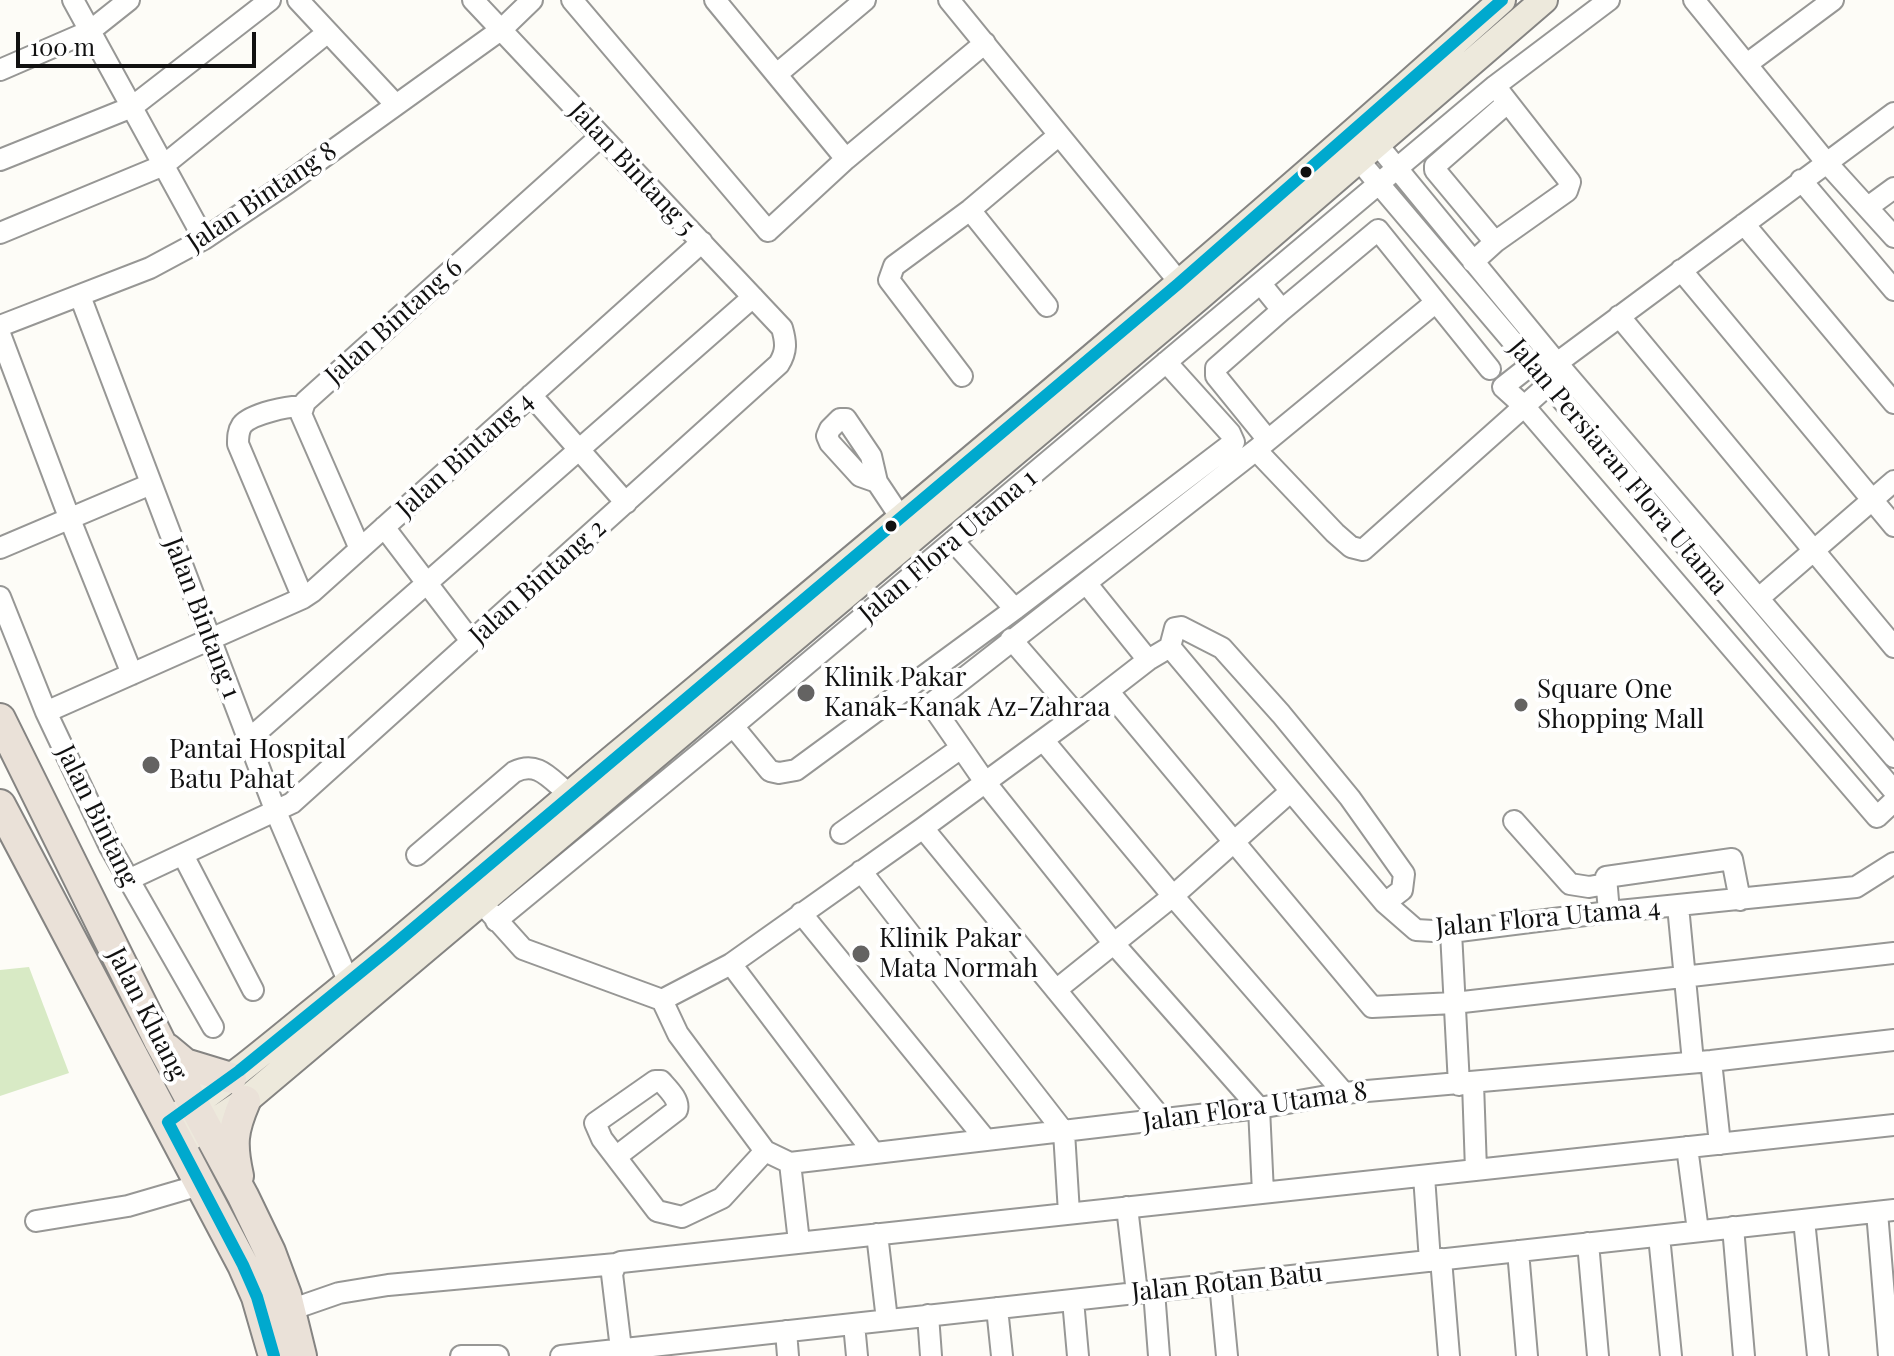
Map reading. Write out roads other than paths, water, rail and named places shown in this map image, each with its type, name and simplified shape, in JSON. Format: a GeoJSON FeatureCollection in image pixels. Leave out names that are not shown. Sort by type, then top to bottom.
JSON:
{"type":"FeatureCollection","features":[{"type":"Feature","properties":{"kind":"highway","name":"Jalan Kluang"},"geometry":{"type":"LineString","coordinates":[[0,719],[160,1042],[270,1252],[295,1331]]}},
{"type":"Feature","properties":{"kind":"highway","name":"Jalan Kluang"},"geometry":{"type":"LineString","coordinates":[[0,805],[257,1297],[274,1356]]}},
{"type":"Feature","properties":{"kind":"highway"},"geometry":{"type":"LineString","coordinates":[[160,1042],[185,1064],[238,1089],[232,1146],[243,1196]]}},
{"type":"Feature","properties":{"kind":"main road"},"geometry":{"type":"LineString","coordinates":[[174,1133],[488,911],[1187,307],[1360,143],[1502,0]]}},
{"type":"Feature","properties":{"kind":"main road"},"geometry":{"type":"LineString","coordinates":[[238,1089],[349,983],[569,794],[1180,283],[1544,0]]}},
{"type":"Feature","properties":{"kind":"street"},"geometry":{"type":"LineString","coordinates":[[73,0],[204,239]]}},
{"type":"Feature","properties":{"kind":"street"},"geometry":{"type":"LineString","coordinates":[[0,70],[90,31],[129,0]]}},
{"type":"Feature","properties":{"kind":"street"},"geometry":{"type":"LineString","coordinates":[[0,160],[132,107],[270,0]]}},
{"type":"Feature","properties":{"kind":"street"},"geometry":{"type":"LineString","coordinates":[[298,0],[396,105]]}},
{"type":"Feature","properties":{"kind":"street","name":"Jalan Bintang 5"},"geometry":{"type":"LineString","coordinates":[[473,0],[782,328],[786,341]]}},
{"type":"Feature","properties":{"kind":"street","name":"Jalan Bintang 8"},"geometry":{"type":"LineString","coordinates":[[0,326],[150,268],[204,239],[502,29],[532,0]]}},
{"type":"Feature","properties":{"kind":"street"},"geometry":{"type":"LineString","coordinates":[[572,0],[766,230],[774,228],[846,159],[985,43]]}},
{"type":"Feature","properties":{"kind":"street"},"geometry":{"type":"LineString","coordinates":[[715,0],[846,159]]}},
{"type":"Feature","properties":{"kind":"street"},"geometry":{"type":"LineString","coordinates":[[777,74],[865,0]]}},
{"type":"Feature","properties":{"kind":"street"},"geometry":{"type":"LineString","coordinates":[[949,0],[1180,283]]}},
{"type":"Feature","properties":{"kind":"street","name":"Jalan Flora Utama 1"},"geometry":{"type":"LineString","coordinates":[[488,911],[733,726],[1495,86],[1609,0]]}},
{"type":"Feature","properties":{"kind":"street"},"geometry":{"type":"LineString","coordinates":[[1747,64],[1833,0]]}},
{"type":"Feature","properties":{"kind":"street"},"geometry":{"type":"LineString","coordinates":[[1704,4],[1747,64],[1826,162],[1894,237]]}},
{"type":"Feature","properties":{"kind":"street"},"geometry":{"type":"LineString","coordinates":[[0,233],[164,165],[328,32]]}},
{"type":"Feature","properties":{"kind":"street"},"geometry":{"type":"LineString","coordinates":[[1473,262],[1495,242],[1567,191],[1570,182],[1506,104],[1495,86]]}},
{"type":"Feature","properties":{"kind":"street"},"geometry":{"type":"LineString","coordinates":[[1495,242],[1435,170],[1435,166],[1506,104]]}},
{"type":"Feature","properties":{"kind":"street"},"geometry":{"type":"LineString","coordinates":[[1490,369],[1378,230],[1216,368],[1216,376],[1335,533],[1351,547],[1363,550],[1548,385],[1557,363],[1894,113]]}},
{"type":"Feature","properties":{"kind":"street"},"geometry":{"type":"LineString","coordinates":[[962,376],[889,280],[894,266],[970,210],[1059,135]]}},
{"type":"Feature","properties":{"kind":"street","name":"Jalan Bintang 6"},"geometry":{"type":"LineString","coordinates":[[360,549],[301,414],[305,402],[601,136]]}},
{"type":"Feature","properties":{"kind":"street","name":"Jalan Persiaran Flora Utama"},"geometry":{"type":"LineString","coordinates":[[1360,143],[1397,168],[1557,363],[1894,757]]}},
{"type":"Feature","properties":{"kind":"street","name":"Jalan Persiaran Flora Utama"},"geometry":{"type":"LineString","coordinates":[[1360,143],[1379,184],[1894,791]]}},
{"type":"Feature","properties":{"kind":"street"},"geometry":{"type":"LineString","coordinates":[[1801,180],[1894,290]]}},
{"type":"Feature","properties":{"kind":"street"},"geometry":{"type":"LineString","coordinates":[[1868,207],[1894,188]]}},
{"type":"Feature","properties":{"kind":"street"},"geometry":{"type":"LineString","coordinates":[[970,210],[1047,306]]}},
{"type":"Feature","properties":{"kind":"street"},"geometry":{"type":"LineString","coordinates":[[1744,224],[1894,403]]}},
{"type":"Feature","properties":{"kind":"street","name":"Jalan Bintang 4"},"geometry":{"type":"LineString","coordinates":[[46,712],[303,598],[702,242]]}},
{"type":"Feature","properties":{"kind":"street"},"geometry":{"type":"LineString","coordinates":[[1681,270],[1894,526]]}},
{"type":"Feature","properties":{"kind":"street"},"geometry":{"type":"LineString","coordinates":[[1261,284],[1282,310]]}},
{"type":"Feature","properties":{"kind":"street","name":"Jalan Bintang 1"},"geometry":{"type":"LineString","coordinates":[[80,296],[276,812],[349,983]]}},
{"type":"Feature","properties":{"kind":"street"},"geometry":{"type":"LineString","coordinates":[[248,740],[753,297]]}},
{"type":"Feature","properties":{"kind":"street"},"geometry":{"type":"LineString","coordinates":[[1263,1193],[1259,1108],[1115,945],[985,782],[931,702],[1268,441],[1436,302]]}},
{"type":"Feature","properties":{"kind":"street"},"geometry":{"type":"LineString","coordinates":[[1619,316],[1894,647]]}},
{"type":"Feature","properties":{"kind":"street"},"geometry":{"type":"LineString","coordinates":[[0,334],[132,674]]}},
{"type":"Feature","properties":{"kind":"street","name":"Jalan Bintang 2"},"geometry":{"type":"LineString","coordinates":[[128,880],[292,803],[779,364],[785,355],[786,341]]}},
{"type":"Feature","properties":{"kind":"street"},"geometry":{"type":"LineString","coordinates":[[733,726],[770,771],[796,770],[1015,609],[1234,442],[1230,433],[1166,362]]}},
{"type":"Feature","properties":{"kind":"street"},"geometry":{"type":"LineString","coordinates":[[1557,363],[1531,365],[1503,387],[1524,406],[1877,817],[1894,801]]}},
{"type":"Feature","properties":{"kind":"street"},"geometry":{"type":"LineString","coordinates":[[531,395],[626,503]]}},
{"type":"Feature","properties":{"kind":"street"},"geometry":{"type":"LineString","coordinates":[[303,407],[293,406],[249,419],[238,434],[238,444],[303,598]]}},
{"type":"Feature","properties":{"kind":"street"},"geometry":{"type":"LineString","coordinates":[[1759,598],[1894,481]]}},
{"type":"Feature","properties":{"kind":"street"},"geometry":{"type":"LineString","coordinates":[[877,482],[901,518]]}},
{"type":"Feature","properties":{"kind":"street"},"geometry":{"type":"LineString","coordinates":[[0,548],[151,484]]}},
{"type":"Feature","properties":{"kind":"street"},"geometry":{"type":"LineString","coordinates":[[384,527],[471,641]]}},
{"type":"Feature","properties":{"kind":"street"},"geometry":{"type":"LineString","coordinates":[[953,541],[1015,609]]}},
{"type":"Feature","properties":{"kind":"street"},"geometry":{"type":"LineString","coordinates":[[1086,583],[1148,660]]}},
{"type":"Feature","properties":{"kind":"street","name":"Jalan Bintang"},"geometry":{"type":"LineString","coordinates":[[0,597],[46,712],[128,880],[213,1027]]}},
{"type":"Feature","properties":{"kind":"street"},"geometry":{"type":"LineString","coordinates":[[662,1000],[731,964],[923,828],[1148,660],[1174,650],[1172,633],[1175,628],[1181,627],[1222,648],[1350,798],[1404,874],[1402,890],[1385,903]]}},
{"type":"Feature","properties":{"kind":"street"},"geometry":{"type":"LineString","coordinates":[[1011,639],[1077,715]]}},
{"type":"Feature","properties":{"kind":"street","name":"Jalan Flora Utama 4"},"geometry":{"type":"LineString","coordinates":[[1174,650],[1385,903],[1416,930],[1451,932],[1609,912],[1856,887],[1894,863]]}},
{"type":"Feature","properties":{"kind":"street"},"geometry":{"type":"LineString","coordinates":[[1108,691],[1372,1007],[1454,1003],[1894,953]]}},
{"type":"Feature","properties":{"kind":"street"},"geometry":{"type":"LineString","coordinates":[[1043,740],[1344,1093]]}},
{"type":"Feature","properties":{"kind":"street"},"geometry":{"type":"LineString","coordinates":[[841,833],[961,748]]}},
{"type":"Feature","properties":{"kind":"street"},"geometry":{"type":"LineString","coordinates":[[417,855],[514,772],[526,767],[536,768],[569,794]]}},
{"type":"Feature","properties":{"kind":"street"},"geometry":{"type":"LineString","coordinates":[[1056,990],[1173,896],[1291,791]]}},
{"type":"Feature","properties":{"kind":"street"},"geometry":{"type":"LineString","coordinates":[[1514,821],[1570,884],[1589,887],[1606,884]]}},
{"type":"Feature","properties":{"kind":"street"},"geometry":{"type":"LineString","coordinates":[[923,828],[1162,1119]]}},
{"type":"Feature","properties":{"kind":"street"},"geometry":{"type":"LineString","coordinates":[[183,855],[253,990]]}},
{"type":"Feature","properties":{"kind":"street"},"geometry":{"type":"LineString","coordinates":[[1609,912],[1606,877],[1732,859],[1740,900]]}},
{"type":"Feature","properties":{"kind":"street"},"geometry":{"type":"LineString","coordinates":[[861,871],[1064,1132],[1069,1213]]}},
{"type":"Feature","properties":{"kind":"street"},"geometry":{"type":"LineString","coordinates":[[1678,906],[1685,977],[1720,1144]]}},
{"type":"Feature","properties":{"kind":"street"},"geometry":{"type":"LineString","coordinates":[[488,911],[523,949],[662,1000],[678,1034],[765,1151],[790,1163],[799,1242]]}},
{"type":"Feature","properties":{"kind":"street"},"geometry":{"type":"LineString","coordinates":[[801,913],[986,1140]]}},
{"type":"Feature","properties":{"kind":"street"},"geometry":{"type":"LineString","coordinates":[[1451,932],[1454,1003],[1476,1170]]}},
{"type":"Feature","properties":{"kind":"street"},"geometry":{"type":"LineString","coordinates":[[731,964],[873,1152]]}},
{"type":"Feature","properties":{"kind":"street","name":"Jalan Flora Utama 8"},"geometry":{"type":"LineString","coordinates":[[790,1163],[1259,1108],[1344,1093],[1466,1084],[1894,1040]]}},
{"type":"Feature","properties":{"kind":"street"},"geometry":{"type":"LineString","coordinates":[[320,1356],[295,1331],[339,1293],[388,1285],[616,1264],[1894,1125]]}},
{"type":"Feature","properties":{"kind":"street"},"geometry":{"type":"LineString","coordinates":[[1687,1147],[1698,1231]]}},
{"type":"Feature","properties":{"kind":"street"},"geometry":{"type":"LineString","coordinates":[[617,1156],[657,1211],[682,1217],[722,1198],[765,1151]]}},
{"type":"Feature","properties":{"kind":"street"},"geometry":{"type":"LineString","coordinates":[[1424,1176],[1449,1356]]}},
{"type":"Feature","properties":{"kind":"street"},"geometry":{"type":"LineString","coordinates":[[36,1221],[128,1206],[200,1185]]}},
{"type":"Feature","properties":{"kind":"street"},"geometry":{"type":"LineString","coordinates":[[1127,1207],[1159,1356]]}},
{"type":"Feature","properties":{"kind":"street"},"geometry":{"type":"LineString","coordinates":[[1886,1211],[1889,1356]]}},
{"type":"Feature","properties":{"kind":"street","name":"Jalan Rotan Batu"},"geometry":{"type":"LineString","coordinates":[[561,1356],[621,1349],[713,1348],[786,1331],[1886,1211]]}},
{"type":"Feature","properties":{"kind":"street"},"geometry":{"type":"LineString","coordinates":[[1804,1220],[1818,1356]]}},
{"type":"Feature","properties":{"kind":"street"},"geometry":{"type":"LineString","coordinates":[[1733,1227],[1744,1356]]}},
{"type":"Feature","properties":{"kind":"street"},"geometry":{"type":"LineString","coordinates":[[877,1234],[887,1320]]}},
{"type":"Feature","properties":{"kind":"street"},"geometry":{"type":"LineString","coordinates":[[1659,1236],[1671,1356]]}},
{"type":"Feature","properties":{"kind":"street"},"geometry":{"type":"LineString","coordinates":[[1588,1243],[1598,1356]]}},
{"type":"Feature","properties":{"kind":"street"},"geometry":{"type":"LineString","coordinates":[[1518,1251],[1527,1356]]}},
{"type":"Feature","properties":{"kind":"street"},"geometry":{"type":"LineString","coordinates":[[616,1264],[612,1274],[621,1349]]}},
{"type":"Feature","properties":{"kind":"street"},"geometry":{"type":"LineString","coordinates":[[1220,1283],[1227,1356]]}},
{"type":"Feature","properties":{"kind":"street"},"geometry":{"type":"LineString","coordinates":[[1073,1300],[1078,1356]]}},
{"type":"Feature","properties":{"kind":"street"},"geometry":{"type":"LineString","coordinates":[[997,1308],[1002,1356]]}},
{"type":"Feature","properties":{"kind":"street"},"geometry":{"type":"LineString","coordinates":[[928,1315],[931,1356]]}},
{"type":"Feature","properties":{"kind":"street"},"geometry":{"type":"LineString","coordinates":[[854,1324],[857,1356]]}},
{"type":"Feature","properties":{"kind":"street"},"geometry":{"type":"LineString","coordinates":[[786,1331],[788,1356]]}},
{"type":"Feature","properties":{"kind":"street"},"geometry":{"type":"LineString","coordinates":[[461,1356],[495,1356]]}},
{"type":"Feature","properties":{"kind":"place","name":"Klinik Pakar Kanak-Kanak Az-Zahraa"},"geometry":{"type":"Point","coordinates":[806,693]}},
{"type":"Feature","properties":{"kind":"place","name":"Square One Shopping Mall"},"geometry":{"type":"Point","coordinates":[1521,705]}},
{"type":"Feature","properties":{"kind":"place","name":"Pantai Hospital Batu Pahat"},"geometry":{"type":"Point","coordinates":[151,765]}},
{"type":"Feature","properties":{"kind":"place","name":"Klinik Pakar Mata Normah"},"geometry":{"type":"Point","coordinates":[861,954]}}]}
